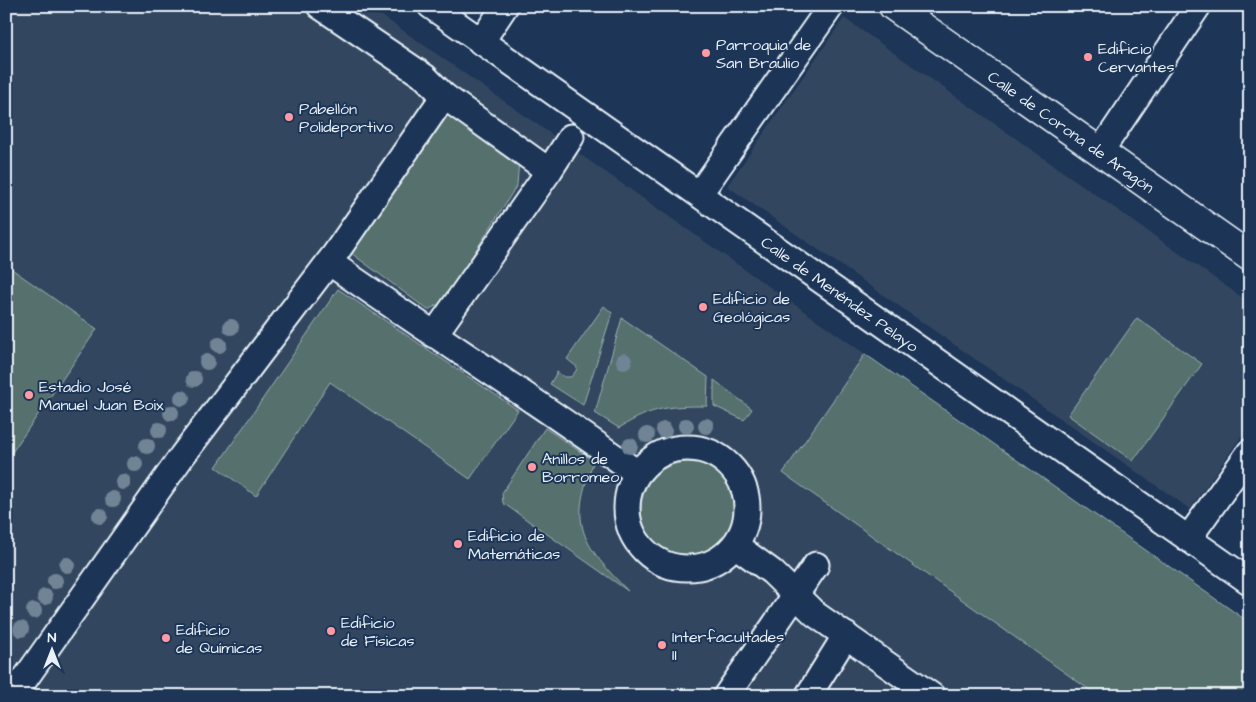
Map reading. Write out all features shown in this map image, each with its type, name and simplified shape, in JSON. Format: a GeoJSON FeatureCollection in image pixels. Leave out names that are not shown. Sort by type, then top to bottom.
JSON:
{"type":"FeatureCollection","features":[{"type":"Feature","properties":{"kind":"main road","name":"Calle de Corona de Aragón"},"geometry":{"type":"LineString","coordinates":[[893,6],[1250,257]]}},
{"type":"Feature","properties":{"kind":"street"},"geometry":{"type":"LineString","coordinates":[[320,6],[425,77],[444,96],[549,171]]}},
{"type":"Feature","properties":{"kind":"street","name":"Calle de Menéndez Pelayo"},"geometry":{"type":"LineString","coordinates":[[430,6],[700,193],[1250,582]]}},
{"type":"Feature","properties":{"kind":"street"},"geometry":{"type":"LineString","coordinates":[[481,42],[505,6]]}},
{"type":"Feature","properties":{"kind":"street"},"geometry":{"type":"LineString","coordinates":[[700,193],[831,6]]}},
{"type":"Feature","properties":{"kind":"street"},"geometry":{"type":"LineString","coordinates":[[1100,152],[1198,6]]}},
{"type":"Feature","properties":{"kind":"street"},"geometry":{"type":"LineString","coordinates":[[13,696],[182,456],[329,262],[444,96]]}},
{"type":"Feature","properties":{"kind":"street"},"geometry":{"type":"LineString","coordinates":[[434,335],[571,137]]}},
{"type":"Feature","properties":{"kind":"street"},"geometry":{"type":"LineString","coordinates":[[329,262],[434,335],[540,404],[637,473]]}},
{"type":"Feature","properties":{"kind":"street"},"geometry":{"type":"LineString","coordinates":[[687,448],[706,451],[723,460],[736,473],[744,490],[748,509],[744,528],[735,545],[720,559],[694,567],[680,568],[660,562],[643,550],[632,532],[626,512],[629,492],[637,473],[651,460],[668,451],[687,448]]}},
{"type":"Feature","properties":{"kind":"street"},"geometry":{"type":"LineString","coordinates":[[1188,539],[1250,452]]}},
{"type":"Feature","properties":{"kind":"street"},"geometry":{"type":"LineString","coordinates":[[735,545],[772,572],[815,614],[932,696]]}},
{"type":"Feature","properties":{"kind":"street"},"geometry":{"type":"LineString","coordinates":[[726,696],[816,565]]}},
{"type":"Feature","properties":{"kind":"street"},"geometry":{"type":"LineString","coordinates":[[808,696],[846,635]]}},
{"type":"Feature","properties":{"kind":"shaded area"},"geometry":{"type":"Polygon","coordinates":[[[6,6],[368,6],[1250,623],[1250,696],[6,696],[6,6]]]}},
{"type":"Feature","properties":{"kind":"shaded area"},"geometry":{"type":"Polygon","coordinates":[[[844,18],[1250,303],[1250,424],[1190,509],[727,186],[844,18]]]}},
{"type":"Feature","properties":{"kind":"green space"},"geometry":{"type":"Polygon","coordinates":[[[448,115],[519,159],[517,185],[444,301],[428,310],[351,253],[448,115]]]}},
{"type":"Feature","properties":{"kind":"green space","name":"Estadio José Manuel Juan Boix"},"geometry":{"type":"Polygon","coordinates":[[[6,265],[97,329],[6,461],[6,265]]]}},
{"type":"Feature","properties":{"kind":"green space"},"geometry":{"type":"Polygon","coordinates":[[[338,289],[518,410],[470,479],[330,382],[256,496],[216,467],[338,289]]]}},
{"type":"Feature","properties":{"kind":"green space"},"geometry":{"type":"Polygon","coordinates":[[[604,306],[612,313],[583,405],[550,384],[557,372],[564,377],[571,377],[576,371],[577,367],[567,359],[604,306]]]}},
{"type":"Feature","properties":{"kind":"green space"},"geometry":{"type":"Polygon","coordinates":[[[622,318],[708,377],[707,406],[682,406],[661,409],[619,428],[595,413],[622,318]]]}},
{"type":"Feature","properties":{"kind":"green space"},"geometry":{"type":"Polygon","coordinates":[[[1137,318],[1202,364],[1133,461],[1068,415],[1137,318]]]}},
{"type":"Feature","properties":{"kind":"green space"},"geometry":{"type":"Polygon","coordinates":[[[865,354],[1250,623],[1250,696],[1098,696],[783,473],[865,354]]]}},
{"type":"Feature","properties":{"kind":"green space"},"geometry":{"type":"Polygon","coordinates":[[[714,380],[752,409],[744,420],[714,406],[714,380]]]}},
{"type":"Feature","properties":{"kind":"green space"},"geometry":{"type":"Polygon","coordinates":[[[545,428],[594,461],[582,502],[581,518],[584,533],[590,547],[628,591],[503,503],[502,493],[545,428]]]}},
{"type":"Feature","properties":{"kind":"green space"},"geometry":{"type":"Polygon","coordinates":[[[688,462],[706,466],[721,476],[731,491],[735,509],[731,527],[721,542],[706,552],[688,556],[670,552],[655,542],[645,527],[641,509],[645,491],[655,476],[670,466],[688,462]]]}},
{"type":"Feature","properties":{"kind":"place","name":"Parroquia de San Braulio"},"geometry":{"type":"Point","coordinates":[706,53]}},
{"type":"Feature","properties":{"kind":"place","name":"Edificio Cervantes"},"geometry":{"type":"Point","coordinates":[1088,57]}},
{"type":"Feature","properties":{"kind":"place","name":"Pabellón Polideportivo"},"geometry":{"type":"Point","coordinates":[289,117]}},
{"type":"Feature","properties":{"kind":"place","name":"Edificio de Geológicas"},"geometry":{"type":"Point","coordinates":[703,307]}},
{"type":"Feature","properties":{"kind":"place","name":"Estadio José Manuel Juan Boix"},"geometry":{"type":"Point","coordinates":[29,395]}},
{"type":"Feature","properties":{"kind":"place","name":"Anillos de Borromeo"},"geometry":{"type":"Point","coordinates":[532,467]}},
{"type":"Feature","properties":{"kind":"place","name":"Edificio de Matemáticas"},"geometry":{"type":"Point","coordinates":[458,544]}},
{"type":"Feature","properties":{"kind":"place","name":"Edificio de Físicas"},"geometry":{"type":"Point","coordinates":[331,631]}},
{"type":"Feature","properties":{"kind":"place","name":"Edificio de Químicas"},"geometry":{"type":"Point","coordinates":[166,638]}},
{"type":"Feature","properties":{"kind":"place","name":"Interfacultades II"},"geometry":{"type":"Point","coordinates":[662,645]}}]}
